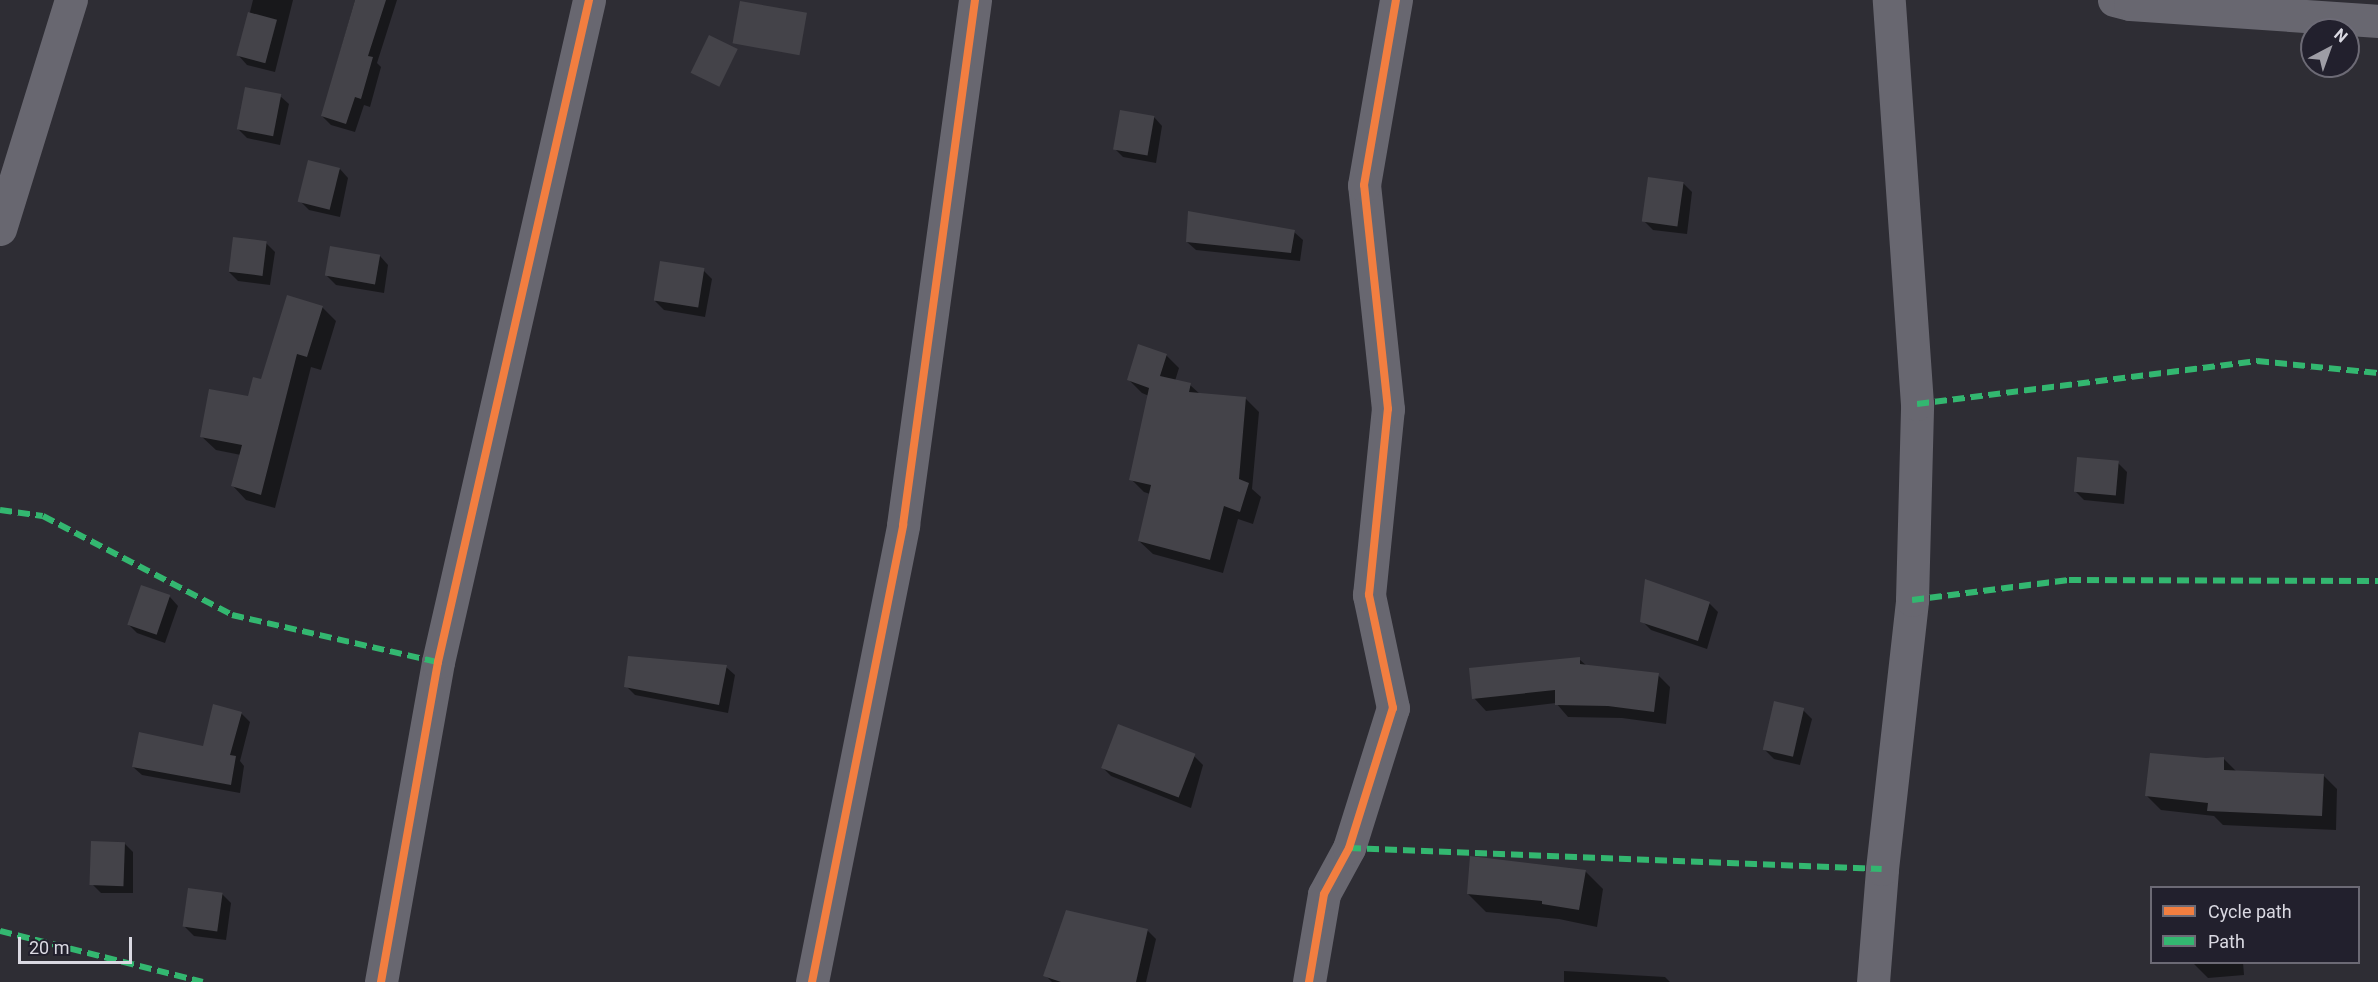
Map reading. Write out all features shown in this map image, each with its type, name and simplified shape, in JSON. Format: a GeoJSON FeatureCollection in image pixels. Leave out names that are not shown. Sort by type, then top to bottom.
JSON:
{"type":"FeatureCollection","features":[{"type":"Feature","properties":{"kind":"street"},"geometry":{"type":"LineString","coordinates":[[0,229],[71,0]]}},
{"type":"Feature","properties":{"kind":"street"},"geometry":{"type":"LineString","coordinates":[[381,982],[438,662],[589,0]]}},
{"type":"Feature","properties":{"kind":"street"},"geometry":{"type":"LineString","coordinates":[[812,982],[903,525],[975,0]]}},
{"type":"Feature","properties":{"kind":"street"},"geometry":{"type":"LineString","coordinates":[[1309,982],[1324,894],[1349,848],[1393,708],[1369,595],[1388,409],[1364,185],[1396,0]]}},
{"type":"Feature","properties":{"kind":"street"},"geometry":{"type":"LineString","coordinates":[[1873,982],[1882,869],[1912,600],[1917,404],[1889,0]]}},
{"type":"Feature","properties":{"kind":"street"},"geometry":{"type":"LineString","coordinates":[[2114,0],[2130,4],[2378,21]]}},
{"type":"Feature","properties":{"kind":"building"},"geometry":{"type":"Polygon","coordinates":[[[355,0],[386,0],[368,56],[373,57],[361,99],[355,97],[346,124],[321,116],[355,0]]]}},
{"type":"Feature","properties":{"kind":"building"},"geometry":{"type":"Polygon","coordinates":[[[740,1],[807,13],[800,55],[733,43],[740,1]]]}},
{"type":"Feature","properties":{"kind":"building"},"geometry":{"type":"Polygon","coordinates":[[[248,12],[277,20],[265,63],[236,55],[248,12]]]}},
{"type":"Feature","properties":{"kind":"building"},"geometry":{"type":"Polygon","coordinates":[[[709,35],[738,49],[719,87],[691,73],[709,35]]]}},
{"type":"Feature","properties":{"kind":"building"},"geometry":{"type":"Polygon","coordinates":[[[245,87],[281,94],[273,136],[237,129],[245,87]]]}},
{"type":"Feature","properties":{"kind":"building"},"geometry":{"type":"Polygon","coordinates":[[[1120,110],[1154,116],[1148,155],[1113,149],[1120,110]]]}},
{"type":"Feature","properties":{"kind":"building"},"geometry":{"type":"Polygon","coordinates":[[[308,160],[340,168],[330,210],[298,202],[308,160]]]}},
{"type":"Feature","properties":{"kind":"building"},"geometry":{"type":"Polygon","coordinates":[[[1648,177],[1684,182],[1677,227],[1642,222],[1648,177]]]}},
{"type":"Feature","properties":{"kind":"building"},"geometry":{"type":"Polygon","coordinates":[[[1188,211],[1295,230],[1291,253],[1186,242],[1188,211]]]}},
{"type":"Feature","properties":{"kind":"building"},"geometry":{"type":"Polygon","coordinates":[[[233,237],[267,241],[262,276],[229,272],[233,237]]]}},
{"type":"Feature","properties":{"kind":"building"},"geometry":{"type":"Polygon","coordinates":[[[330,246],[380,255],[375,284],[325,276],[330,246]]]}},
{"type":"Feature","properties":{"kind":"building"},"geometry":{"type":"Polygon","coordinates":[[[660,261],[704,268],[698,308],[654,301],[660,261]]]}},
{"type":"Feature","properties":{"kind":"building"},"geometry":{"type":"Polygon","coordinates":[[[287,295],[323,306],[307,357],[297,354],[261,495],[231,486],[242,445],[200,437],[209,389],[248,396],[253,377],[261,379],[287,295]]]}},
{"type":"Feature","properties":{"kind":"building"},"geometry":{"type":"Polygon","coordinates":[[[1138,344],[1167,354],[1160,376],[1191,383],[1189,392],[1246,397],[1239,479],[1249,483],[1240,512],[1224,506],[1210,560],[1138,541],[1151,485],[1129,480],[1149,388],[1127,380],[1138,344]]]}},
{"type":"Feature","properties":{"kind":"building"},"geometry":{"type":"Polygon","coordinates":[[[2077,457],[2119,461],[2116,496],[2074,492],[2077,457]]]}},
{"type":"Feature","properties":{"kind":"building"},"geometry":{"type":"Polygon","coordinates":[[[1645,579],[1710,602],[1698,641],[1640,622],[1645,579]]]}},
{"type":"Feature","properties":{"kind":"building"},"geometry":{"type":"Polygon","coordinates":[[[141,585],[170,595],[157,635],[127,625],[141,585]]]}},
{"type":"Feature","properties":{"kind":"building"},"geometry":{"type":"Polygon","coordinates":[[[628,656],[727,665],[719,705],[624,687],[628,656]]]}},
{"type":"Feature","properties":{"kind":"building"},"geometry":{"type":"Polygon","coordinates":[[[1580,657],[1580,664],[1659,673],[1654,712],[1608,706],[1555,705],[1555,690],[1472,699],[1469,668],[1580,657]]]}},
{"type":"Feature","properties":{"kind":"building"},"geometry":{"type":"Polygon","coordinates":[[[1774,701],[1804,708],[1793,757],[1763,750],[1774,701]]]}},
{"type":"Feature","properties":{"kind":"building"},"geometry":{"type":"Polygon","coordinates":[[[213,704],[242,712],[230,755],[236,756],[231,785],[132,767],[139,732],[203,746],[213,704]]]}},
{"type":"Feature","properties":{"kind":"building"},"geometry":{"type":"Polygon","coordinates":[[[1118,724],[1195,754],[1179,798],[1101,768],[1118,724]]]}},
{"type":"Feature","properties":{"kind":"building"},"geometry":{"type":"Polygon","coordinates":[[[2150,753],[2206,758],[2224,757],[2224,770],[2324,774],[2322,816],[2207,811],[2208,803],[2145,796],[2150,753]]]}},
{"type":"Feature","properties":{"kind":"building"},"geometry":{"type":"Polygon","coordinates":[[[91,841],[125,842],[123,886],[89,885],[91,841]]]}},
{"type":"Feature","properties":{"kind":"building"},"geometry":{"type":"Polygon","coordinates":[[[1470,856],[1586,870],[1579,910],[1542,904],[1542,901],[1467,894],[1470,856]]]}},
{"type":"Feature","properties":{"kind":"building"},"geometry":{"type":"Polygon","coordinates":[[[188,888],[223,893],[217,931],[183,927],[188,888]]]}},
{"type":"Feature","properties":{"kind":"building"},"geometry":{"type":"Polygon","coordinates":[[[1066,910],[1148,929],[1136,982],[1061,982],[1043,976],[1066,910]]]}},
{"type":"Feature","properties":{"kind":"marked path"},"geometry":{"type":"LineString","coordinates":[[1917,404],[2257,361],[2378,373]]}},
{"type":"Feature","properties":{"kind":"marked path"},"geometry":{"type":"LineString","coordinates":[[0,510],[43,516],[232,615],[438,662]]}},
{"type":"Feature","properties":{"kind":"marked path"},"geometry":{"type":"LineString","coordinates":[[1912,600],[2069,580],[2378,581]]}},
{"type":"Feature","properties":{"kind":"marked path"},"geometry":{"type":"LineString","coordinates":[[1349,848],[1882,869]]}},
{"type":"Feature","properties":{"kind":"marked path"},"geometry":{"type":"LineString","coordinates":[[0,931],[203,982]]}},
{"type":"Feature","properties":{"kind":"cycle path"},"geometry":{"type":"LineString","coordinates":[[381,982],[438,662],[589,0]]}},
{"type":"Feature","properties":{"kind":"cycle path"},"geometry":{"type":"LineString","coordinates":[[812,982],[903,525],[975,0]]}},
{"type":"Feature","properties":{"kind":"cycle path"},"geometry":{"type":"LineString","coordinates":[[1309,982],[1324,894],[1349,848],[1393,708],[1369,595],[1388,409],[1364,185],[1396,0]]}}]}
